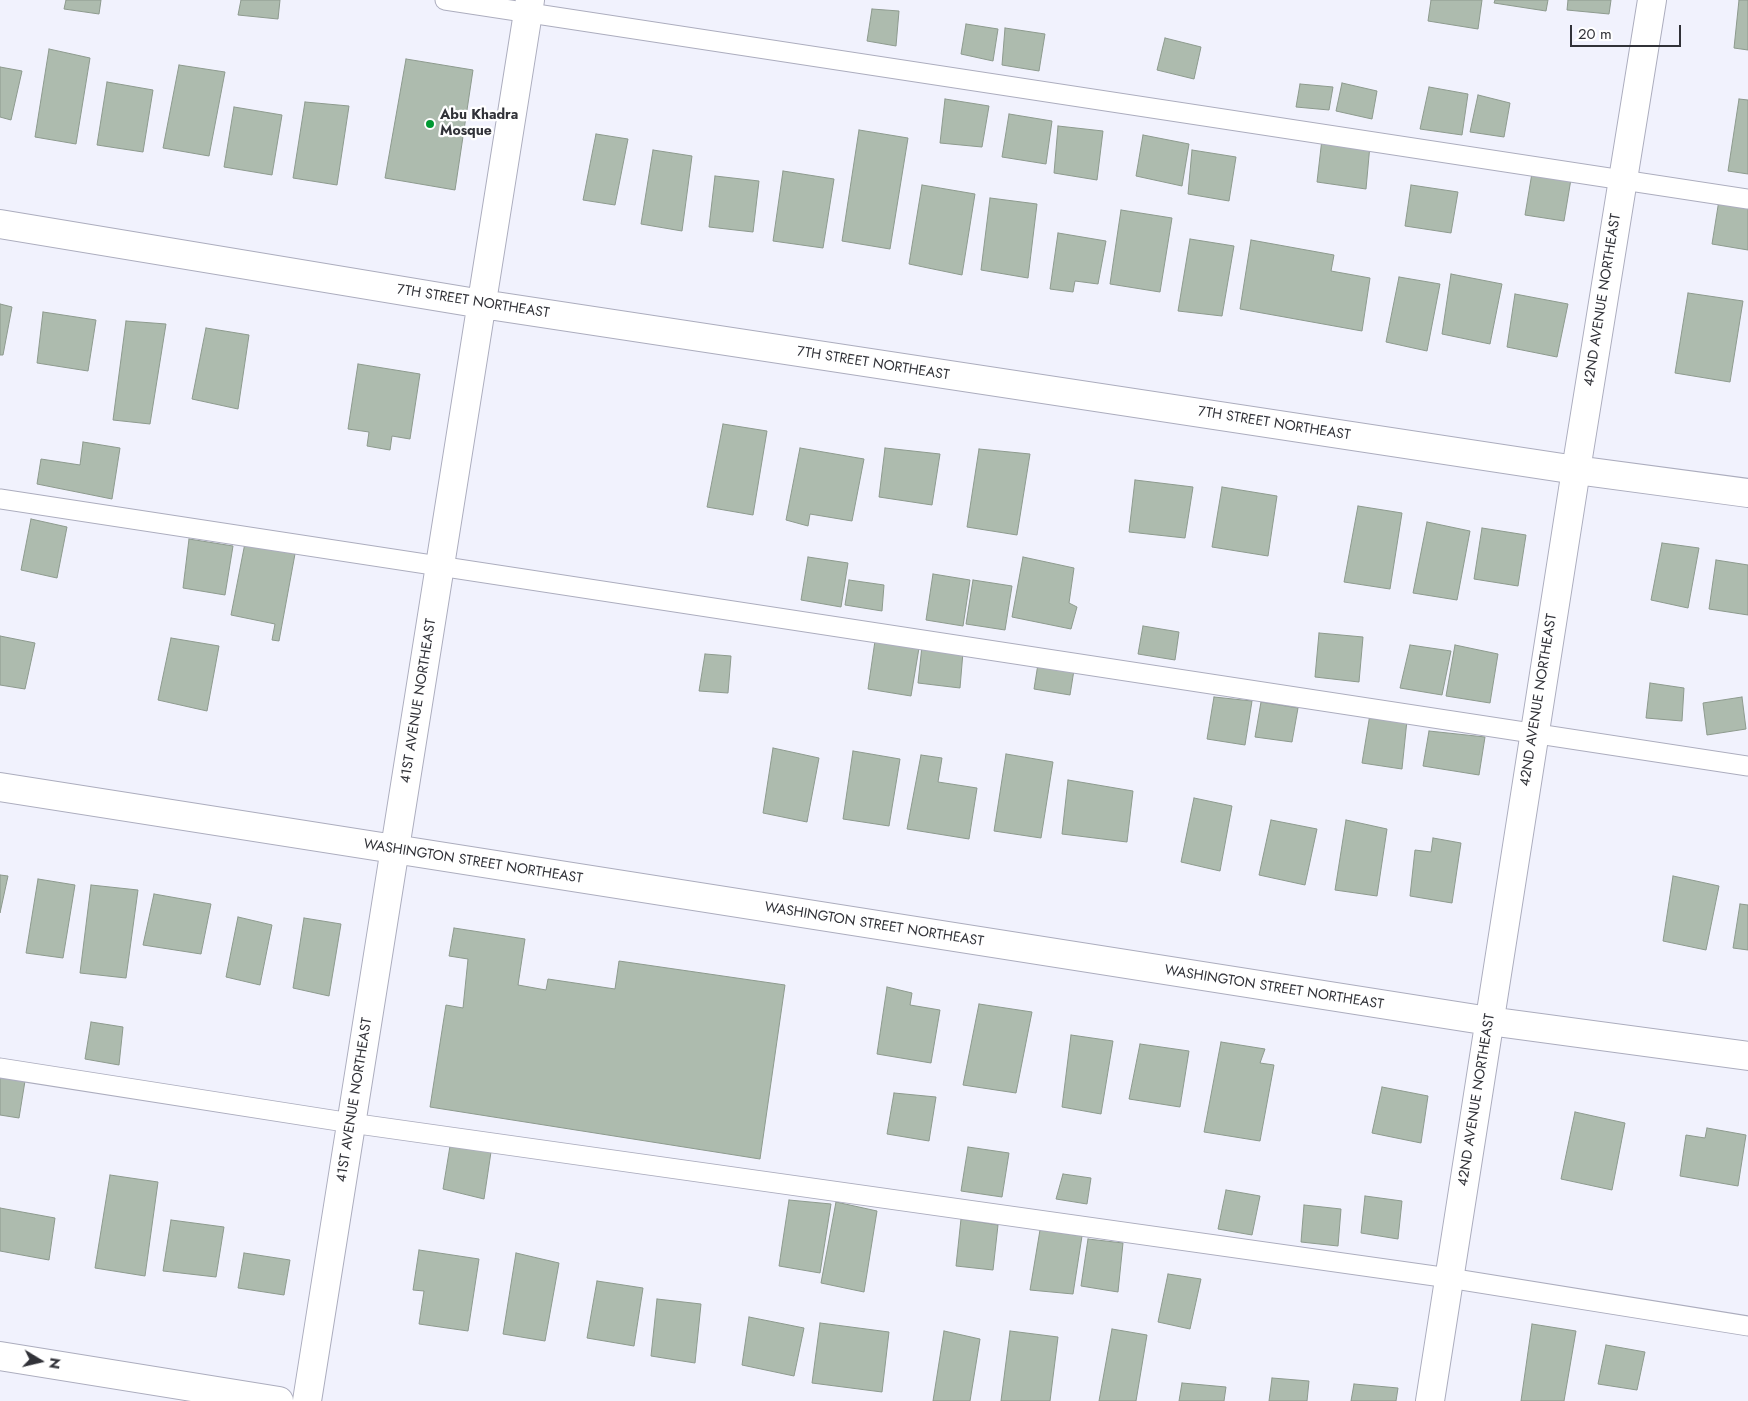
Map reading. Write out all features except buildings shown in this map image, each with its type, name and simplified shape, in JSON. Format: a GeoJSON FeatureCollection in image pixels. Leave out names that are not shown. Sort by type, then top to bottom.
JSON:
{"type":"FeatureCollection","features":[{"type":"Feature","properties":{"kind":"street","name":"42ND AVENUE NORTHEAST"},"geometry":{"type":"LineString","coordinates":[[1430,1401],[1534,733],[1652,0]]}},
{"type":"Feature","properties":{"kind":"street","name":"41ST AVENUE NORTHEAST"},"geometry":{"type":"LineString","coordinates":[[307,1401],[529,7]]}},
{"type":"Feature","properties":{"kind":"street","name":"7TH STREET NORTHEAST"},"geometry":{"type":"LineString","coordinates":[[0,224],[482,304],[1576,470],[1748,493]]}},
{"type":"Feature","properties":{"kind":"street","name":"WASHINGTON STREET NORTHEAST"},"geometry":{"type":"LineString","coordinates":[[0,787],[1489,1021],[1748,1056]]}},
{"type":"Feature","properties":{"kind":"street"},"geometry":{"type":"LineString","coordinates":[[0,1356],[278,1401]]}},
{"type":"Feature","properties":{"kind":"lane"},"geometry":{"type":"LineString","coordinates":[[445,0],[529,7],[1623,180],[1748,198]]}},
{"type":"Feature","properties":{"kind":"lane"},"geometry":{"type":"LineString","coordinates":[[0,500],[1748,766]]}},
{"type":"Feature","properties":{"kind":"lane"},"geometry":{"type":"LineString","coordinates":[[0,1068],[351,1123],[1449,1278],[1748,1326]]}},
{"type":"Feature","properties":{"kind":"place","name":"Abu Khadra Mosque"},"geometry":{"type":"Point","coordinates":[430,124]}}]}
